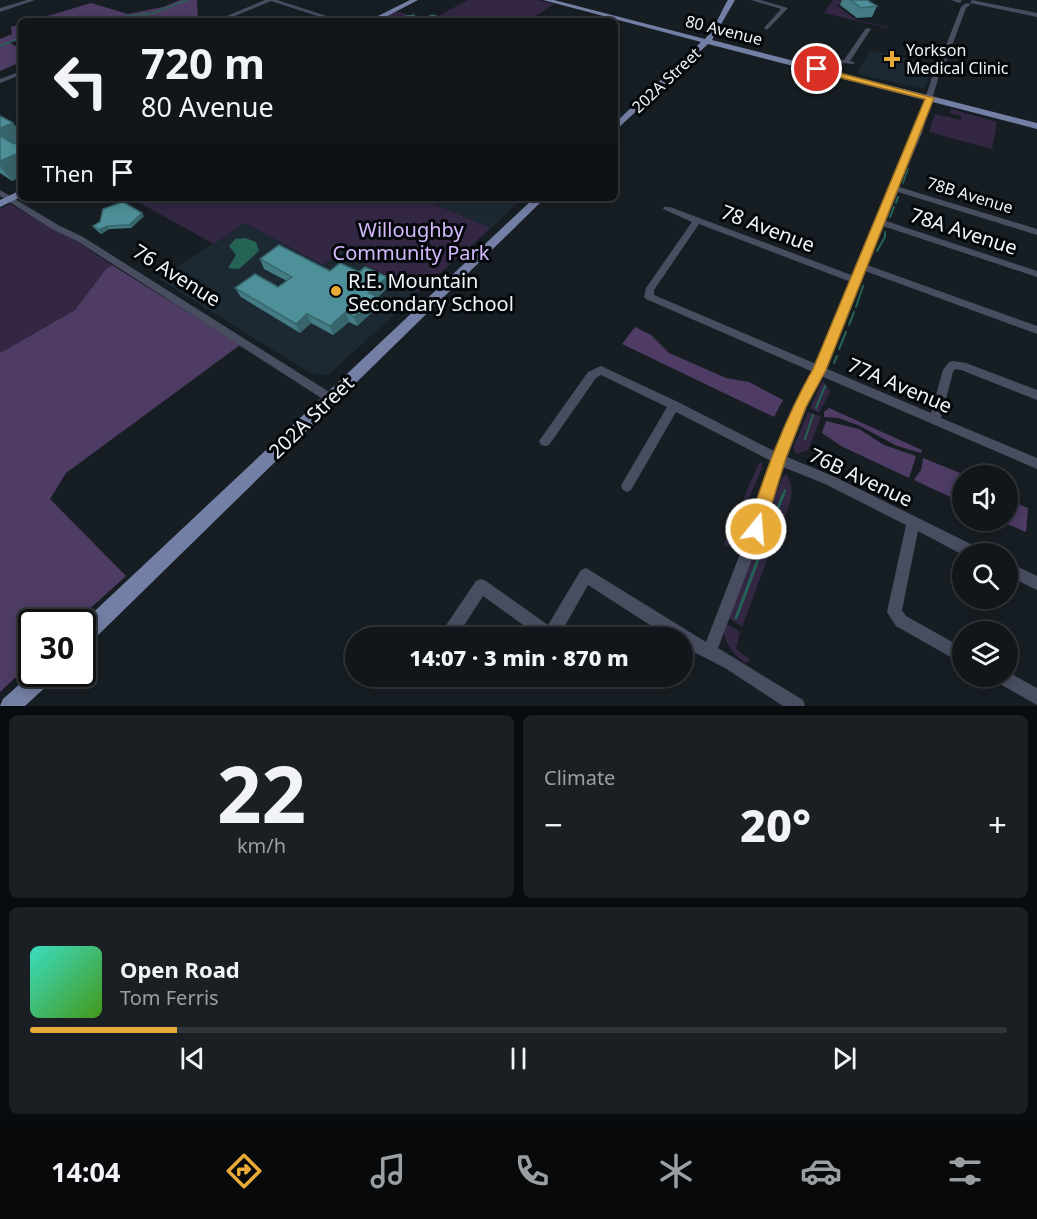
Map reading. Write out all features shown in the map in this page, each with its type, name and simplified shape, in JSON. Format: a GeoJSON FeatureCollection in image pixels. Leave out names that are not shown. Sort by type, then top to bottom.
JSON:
{"type":"FeatureCollection","features":[{"type":"Feature","properties":{"kind":"main road"},"geometry":{"type":"LineString","coordinates":[[370,18],[406,0]]}},
{"type":"Feature","properties":{"kind":"main road"},"geometry":{"type":"LineString","coordinates":[[378,18],[415,0]]}},
{"type":"Feature","properties":{"kind":"main road","name":"80 Avenue"},"geometry":{"type":"LineString","coordinates":[[550,0],[1037,124]]}},
{"type":"Feature","properties":{"kind":"main road","name":"202A Street"},"geometry":{"type":"LineString","coordinates":[[618,125],[707,41],[716,30],[724,9],[732,0]]}},
{"type":"Feature","properties":{"kind":"main road"},"geometry":{"type":"LineString","coordinates":[[3,197],[18,190]]}},
{"type":"Feature","properties":{"kind":"main road"},"geometry":{"type":"LineString","coordinates":[[3,197],[18,194]]}},
{"type":"Feature","properties":{"kind":"main road","name":"202A Street"},"geometry":{"type":"LineString","coordinates":[[96,624],[537,201]]}},
{"type":"Feature","properties":{"kind":"main road"},"geometry":{"type":"LineString","coordinates":[[10,706],[31,687]]}},
{"type":"Feature","properties":{"kind":"street"},"geometry":{"type":"LineString","coordinates":[[0,10],[32,0]]}},
{"type":"Feature","properties":{"kind":"street"},"geometry":{"type":"LineString","coordinates":[[225,18],[270,0],[329,18]]}},
{"type":"Feature","properties":{"kind":"street"},"geometry":{"type":"LineString","coordinates":[[754,0],[785,8],[767,28]]}},
{"type":"Feature","properties":{"kind":"street"},"geometry":{"type":"LineString","coordinates":[[709,652],[756,529],[778,458],[800,406],[819,370],[862,267],[930,98],[938,68],[941,67],[965,2],[1037,15]]}},
{"type":"Feature","properties":{"kind":"street"},"geometry":{"type":"LineString","coordinates":[[846,62],[868,29]]}},
{"type":"Feature","properties":{"kind":"street"},"geometry":{"type":"LineString","coordinates":[[823,71],[829,60],[854,64]]}},
{"type":"Feature","properties":{"kind":"street"},"geometry":{"type":"LineString","coordinates":[[0,81],[18,74]]}},
{"type":"Feature","properties":{"kind":"street"},"geometry":{"type":"LineString","coordinates":[[0,120],[18,129]]}},
{"type":"Feature","properties":{"kind":"street","name":"78B Avenue"},"geometry":{"type":"LineString","coordinates":[[894,188],[1037,232]]}},
{"type":"Feature","properties":{"kind":"street","name":"76 Avenue"},"geometry":{"type":"LineString","coordinates":[[3,197],[90,245],[330,398]]}},
{"type":"Feature","properties":{"kind":"street","name":"78 Avenue"},"geometry":{"type":"LineString","coordinates":[[667,209],[856,280]]}},
{"type":"Feature","properties":{"kind":"street","name":"77A Avenue"},"geometry":{"type":"LineString","coordinates":[[698,220],[649,290],[649,297],[1037,464]]}},
{"type":"Feature","properties":{"kind":"street","name":"78A Avenue"},"geometry":{"type":"LineString","coordinates":[[879,222],[1037,274]]}},
{"type":"Feature","properties":{"kind":"street"},"geometry":{"type":"LineString","coordinates":[[862,267],[1037,330]]}},
{"type":"Feature","properties":{"kind":"street"},"geometry":{"type":"LineString","coordinates":[[935,420],[948,370],[953,366],[962,366],[1037,395]]}},
{"type":"Feature","properties":{"kind":"street","name":"76B Avenue"},"geometry":{"type":"LineString","coordinates":[[544,441],[592,375],[601,370],[954,543]]}},
{"type":"Feature","properties":{"kind":"street"},"geometry":{"type":"LineString","coordinates":[[627,486],[674,405]]}},
{"type":"Feature","properties":{"kind":"street"},"geometry":{"type":"LineString","coordinates":[[913,522],[895,603],[896,616],[952,649]]}},
{"type":"Feature","properties":{"kind":"street"},"geometry":{"type":"LineString","coordinates":[[555,627],[586,574],[670,627]]}},
{"type":"Feature","properties":{"kind":"street"},"geometry":{"type":"LineString","coordinates":[[1018,574],[1037,583]]}},
{"type":"Feature","properties":{"kind":"street"},"geometry":{"type":"LineString","coordinates":[[453,627],[481,586],[538,627]]}},
{"type":"Feature","properties":{"kind":"street"},"geometry":{"type":"LineString","coordinates":[[693,642],[796,706]]}},
{"type":"Feature","properties":{"kind":"street"},"geometry":{"type":"LineString","coordinates":[[1018,686],[1037,697]]}},
{"type":"Feature","properties":{"kind":"shaded area"},"geometry":{"type":"Polygon","coordinates":[[[180,0],[197,0],[198,18],[41,18],[91,3],[128,14],[163,7],[180,0]]]}},
{"type":"Feature","properties":{"kind":"shaded area"},"geometry":{"type":"Polygon","coordinates":[[[18,25],[18,40],[10,43],[18,47],[18,63],[0,71],[0,39],[12,34],[11,27],[18,25]]]}},
{"type":"Feature","properties":{"kind":"shaded area"},"geometry":{"type":"Polygon","coordinates":[[[870,50],[933,64],[924,89],[857,74],[870,50]]]}},
{"type":"Feature","properties":{"kind":"shaded area"},"geometry":{"type":"Polygon","coordinates":[[[426,201],[520,201],[491,228],[426,201]]]}},
{"type":"Feature","properties":{"kind":"shaded area"},"geometry":{"type":"Polygon","coordinates":[[[245,223],[323,265],[343,249],[360,257],[365,265],[419,292],[328,375],[310,373],[159,279],[245,223]]]}},
{"type":"Feature","properties":{"kind":"shaded area"},"geometry":{"type":"Polygon","coordinates":[[[245,238],[256,242],[259,251],[239,269],[228,268],[236,255],[229,246],[235,239],[245,238]]]}},
{"type":"Feature","properties":{"kind":"shaded area"},"geometry":{"type":"Polygon","coordinates":[[[112,265],[240,345],[66,473],[50,499],[126,576],[89,609],[18,609],[18,675],[0,692],[0,353],[75,310],[106,269],[112,265]]]}},
{"type":"Feature","properties":{"kind":"shaded area"},"geometry":{"type":"Polygon","coordinates":[[[635,327],[651,335],[669,353],[726,378],[749,382],[783,400],[774,417],[622,344],[635,327]]]}},
{"type":"Feature","properties":{"kind":"shaded area"},"geometry":{"type":"Polygon","coordinates":[[[829,408],[922,450],[921,453],[897,446],[858,425],[838,418],[824,417],[824,412],[829,408]]]}},
{"type":"Feature","properties":{"kind":"shaded area"},"geometry":{"type":"Polygon","coordinates":[[[826,421],[859,429],[884,445],[916,456],[909,478],[841,446],[822,433],[826,421]]]}},
{"type":"Feature","properties":{"kind":"shaded area"},"geometry":{"type":"Polygon","coordinates":[[[923,458],[952,470],[952,498],[914,480],[921,470],[923,458]]]}},
{"type":"Feature","properties":{"kind":"shaded area"},"geometry":{"type":"Polygon","coordinates":[[[1018,504],[1028,508],[1026,532],[1018,529],[1018,504]]]}},
{"type":"Feature","properties":{"kind":"green space"},"geometry":{"type":"Polygon","coordinates":[[[468,0],[536,0],[554,4],[533,18],[435,18],[468,0]]]}},
{"type":"Feature","properties":{"kind":"green space"},"geometry":{"type":"Polygon","coordinates":[[[833,0],[842,0],[843,4],[836,5],[857,20],[888,27],[824,13],[833,0]]]}},
{"type":"Feature","properties":{"kind":"green space"},"geometry":{"type":"Polygon","coordinates":[[[396,11],[419,18],[382,18],[396,11]]]}},
{"type":"Feature","properties":{"kind":"green space"},"geometry":{"type":"Polygon","coordinates":[[[951,109],[997,122],[992,149],[929,132],[935,114],[961,120],[961,116],[950,113],[951,109]]]}},
{"type":"Feature","properties":{"kind":"green space","name":"Willoughby Community Park"},"geometry":{"type":"Polygon","coordinates":[[[136,201],[426,201],[491,228],[419,292],[365,265],[360,257],[344,249],[323,265],[245,223],[214,244],[136,201]]]}},
{"type":"Feature","properties":{"kind":"green space"},"geometry":{"type":"Polygon","coordinates":[[[10,204],[76,241],[112,265],[106,269],[75,310],[0,353],[0,209],[10,204]]]}},
{"type":"Feature","properties":{"kind":"green space"},"geometry":{"type":"Polygon","coordinates":[[[823,380],[830,392],[819,413],[810,408],[823,380]]]}},
{"type":"Feature","properties":{"kind":"green space"},"geometry":{"type":"Polygon","coordinates":[[[808,412],[820,416],[820,420],[808,450],[796,454],[793,448],[808,412]]]}},
{"type":"Feature","properties":{"kind":"green space"},"geometry":{"type":"Polygon","coordinates":[[[762,462],[762,468],[728,547],[724,544],[759,463],[762,462]]]}},
{"type":"Feature","properties":{"kind":"green space"},"geometry":{"type":"Polygon","coordinates":[[[786,474],[790,481],[791,497],[776,538],[762,529],[782,478],[786,474]]]}},
{"type":"Feature","properties":{"kind":"green space"},"geometry":{"type":"Polygon","coordinates":[[[759,535],[774,541],[742,627],[727,616],[743,582],[759,535]]]}},
{"type":"Feature","properties":{"kind":"green space"},"geometry":{"type":"Polygon","coordinates":[[[727,624],[740,632],[736,649],[749,659],[748,662],[741,660],[728,645],[723,630],[727,624]]]}},
{"type":"Feature","properties":{"kind":"building"},"geometry":{"type":"Polygon","coordinates":[[[851,0],[867,0],[877,6],[861,8],[851,0]]]}},
{"type":"Feature","properties":{"kind":"building"},"geometry":{"type":"Polygon","coordinates":[[[414,15],[415,18],[401,18],[414,15]]]}},
{"type":"Feature","properties":{"kind":"building"},"geometry":{"type":"Polygon","coordinates":[[[432,15],[443,18],[426,18],[432,15]]]}},
{"type":"Feature","properties":{"kind":"building"},"geometry":{"type":"Polygon","coordinates":[[[0,116],[13,123],[0,128],[0,116]]]}},
{"type":"Feature","properties":{"kind":"building"},"geometry":{"type":"Polygon","coordinates":[[[0,136],[14,144],[18,142],[18,153],[0,161],[0,136]]]}},
{"type":"Feature","properties":{"kind":"building"},"geometry":{"type":"Polygon","coordinates":[[[123,202],[142,213],[129,225],[107,226],[99,230],[93,226],[100,222],[103,209],[123,202]]]}},
{"type":"Feature","properties":{"kind":"building","name":"R.E. Mountain Secondary School"},"geometry":{"type":"Polygon","coordinates":[[[279,245],[330,271],[340,263],[359,272],[365,267],[387,277],[369,293],[376,296],[354,317],[346,312],[330,326],[307,314],[296,324],[235,288],[255,274],[278,287],[292,277],[260,259],[279,245]]]}},
{"type":"Feature","properties":{"kind":"waterway"},"geometry":{"type":"LineString","coordinates":[[112,18],[153,13],[188,0]]}},
{"type":"Feature","properties":{"kind":"waterway"},"geometry":{"type":"LineString","coordinates":[[146,14],[149,18]]}},
{"type":"Feature","properties":{"kind":"waterway"},"geometry":{"type":"LineString","coordinates":[[0,46],[18,39]]}},
{"type":"Feature","properties":{"kind":"waterway"},"geometry":{"type":"LineString","coordinates":[[903,183],[908,169]]}},
{"type":"Feature","properties":{"kind":"waterway"},"geometry":{"type":"LineString","coordinates":[[896,203],[898,197]]}},
{"type":"Feature","properties":{"kind":"waterway"},"geometry":{"type":"LineString","coordinates":[[890,217],[894,207]]}},
{"type":"Feature","properties":{"kind":"waterway"},"geometry":{"type":"LineString","coordinates":[[877,251],[885,237],[885,232]]}},
{"type":"Feature","properties":{"kind":"waterway"},"geometry":{"type":"LineString","coordinates":[[856,307],[863,286]]}},
{"type":"Feature","properties":{"kind":"waterway"},"geometry":{"type":"LineString","coordinates":[[849,325],[854,312]]}},
{"type":"Feature","properties":{"kind":"waterway"},"geometry":{"type":"LineString","coordinates":[[839,349],[846,332]]}},
{"type":"Feature","properties":{"kind":"waterway"},"geometry":{"type":"LineString","coordinates":[[834,363],[837,356]]}},
{"type":"Feature","properties":{"kind":"waterway"},"geometry":{"type":"LineString","coordinates":[[816,408],[825,386]]}},
{"type":"Feature","properties":{"kind":"waterway"},"geometry":{"type":"LineString","coordinates":[[805,439],[813,415]]}},
{"type":"Feature","properties":{"kind":"waterway"},"geometry":{"type":"LineString","coordinates":[[783,496],[785,490]]}},
{"type":"Feature","properties":{"kind":"waterway"},"geometry":{"type":"LineString","coordinates":[[771,527],[783,495]]}},
{"type":"Feature","properties":{"kind":"waterway"},"geometry":{"type":"LineString","coordinates":[[736,618],[765,541]]}},
{"type":"Feature","properties":{"kind":"place","name":"Yorkson Medical Clinic"},"geometry":{"type":"Point","coordinates":[892,59]}},
{"type":"Feature","properties":{"kind":"place","name":"R.E. Mountain Secondary School"},"geometry":{"type":"Point","coordinates":[336,291]}},
{"type":"Feature","properties":{"kind":"route"},"geometry":{"type":"LineString","coordinates":[[756,529],[778,458],[838,326],[879,222],[918,133],[930,98],[817,69]]}}]}
